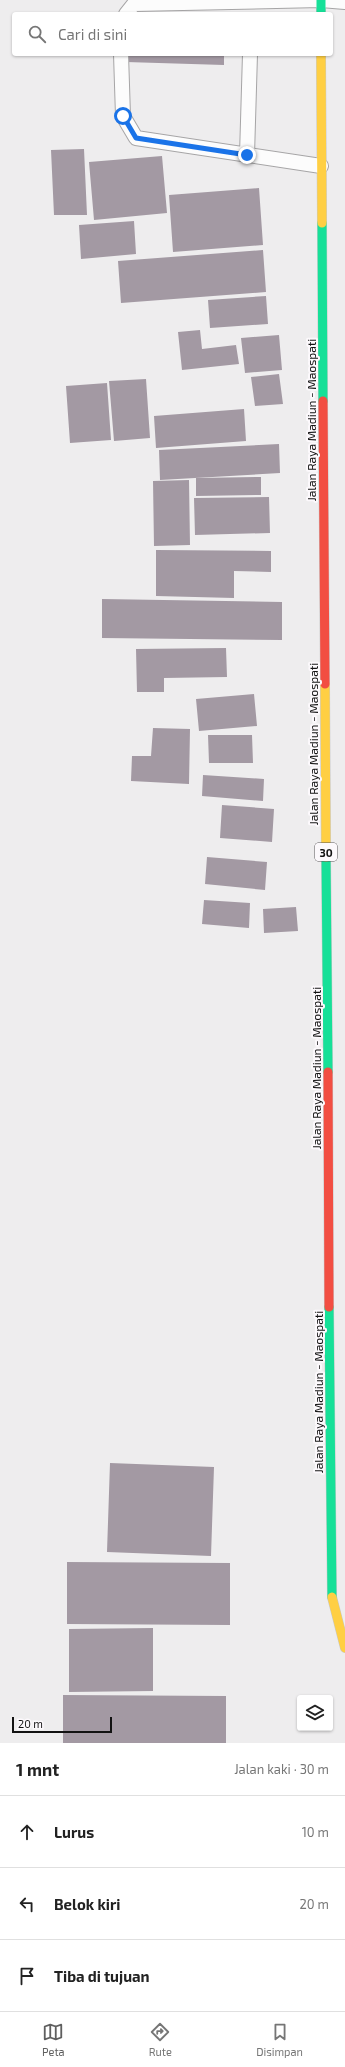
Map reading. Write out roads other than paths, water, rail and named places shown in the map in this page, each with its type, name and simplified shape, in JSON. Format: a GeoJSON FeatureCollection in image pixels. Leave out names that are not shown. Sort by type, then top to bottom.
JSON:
{"type":"FeatureCollection","features":[{"type":"Feature","properties":{"kind":"highway"},"geometry":{"type":"LineString","coordinates":[[321,0],[321,12]]}},
{"type":"Feature","properties":{"kind":"highway","name":"Jalan Raya Madiun - Maospati"},"geometry":{"type":"LineString","coordinates":[[321,56],[331,1593],[345,1648]]}},
{"type":"Feature","properties":{"kind":"highway"},"geometry":{"type":"LineString","coordinates":[[329,1220],[340,1221]]}},
{"type":"Feature","properties":{"kind":"lane"},"geometry":{"type":"LineString","coordinates":[[128,12],[134,4],[251,8],[321,0],[345,2]]}},
{"type":"Feature","properties":{"kind":"lane"},"geometry":{"type":"LineString","coordinates":[[121,56],[123,116],[136,138],[321,166]]}},
{"type":"Feature","properties":{"kind":"lane"},"geometry":{"type":"LineString","coordinates":[[247,155],[250,56]]}}]}
